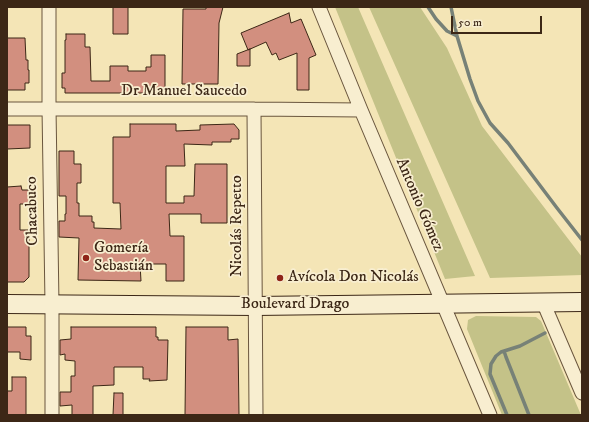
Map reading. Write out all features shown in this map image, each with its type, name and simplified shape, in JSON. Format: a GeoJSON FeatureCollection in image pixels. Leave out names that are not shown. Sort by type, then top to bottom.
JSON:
{"type":"FeatureCollection","features":[{"type":"Feature","properties":{"kind":"main road","name":"Boulevard Drago"},"geometry":{"type":"LineString","coordinates":[[7,304],[255,306],[582,302]]}},
{"type":"Feature","properties":{"kind":"street","name":"Chacabuco"},"geometry":{"type":"LineString","coordinates":[[49,7],[52,415]]}},
{"type":"Feature","properties":{"kind":"street","name":"Antonio Gómez"},"geometry":{"type":"LineString","coordinates":[[319,7],[490,415]]}},
{"type":"Feature","properties":{"kind":"street","name":"Dr Manuel Saucedo"},"geometry":{"type":"LineString","coordinates":[[7,109],[361,110]]}},
{"type":"Feature","properties":{"kind":"street","name":"Nicolás Repetto"},"geometry":{"type":"LineString","coordinates":[[254,109],[256,415]]}},
{"type":"Feature","properties":{"kind":"street"},"geometry":{"type":"LineString","coordinates":[[543,302],[582,393]]}},
{"type":"Feature","properties":{"kind":"shaded area"},"geometry":{"type":"Polygon","coordinates":[[[335,7],[358,7],[475,276],[445,279],[335,7]]]}},
{"type":"Feature","properties":{"kind":"shaded area"},"geometry":{"type":"Polygon","coordinates":[[[369,7],[420,7],[447,48],[482,126],[582,257],[582,275],[490,278],[369,7]]]}},
{"type":"Feature","properties":{"kind":"shaded area"},"geometry":{"type":"Polygon","coordinates":[[[476,316],[536,317],[541,321],[581,415],[502,415],[467,329],[468,320],[476,316]]]}},
{"type":"Feature","properties":{"kind":"building"},"geometry":{"type":"Polygon","coordinates":[[[113,7],[128,7],[128,34],[113,34],[113,7]]]}},
{"type":"Feature","properties":{"kind":"building"},"geometry":{"type":"Polygon","coordinates":[[[206,7],[223,7],[219,23],[218,84],[182,84],[183,9],[206,9],[206,7]]]}},
{"type":"Feature","properties":{"kind":"building"},"geometry":{"type":"Polygon","coordinates":[[[289,13],[291,23],[301,19],[316,55],[309,58],[309,90],[297,90],[297,53],[279,60],[276,53],[272,55],[266,42],[248,50],[241,33],[289,13]]]}},
{"type":"Feature","properties":{"kind":"building"},"geometry":{"type":"Polygon","coordinates":[[[66,34],[85,34],[85,47],[90,47],[91,81],[110,81],[110,66],[128,66],[128,71],[146,71],[146,67],[151,67],[151,55],[165,55],[165,93],[65,93],[65,88],[62,88],[62,73],[65,73],[66,34]]]}},
{"type":"Feature","properties":{"kind":"building"},"geometry":{"type":"Polygon","coordinates":[[[7,38],[25,38],[29,83],[25,83],[25,90],[7,90],[7,38]]]}},
{"type":"Feature","properties":{"kind":"building"},"geometry":{"type":"Polygon","coordinates":[[[250,49],[250,66],[237,66],[237,54],[250,49]]]}},
{"type":"Feature","properties":{"kind":"building"},"geometry":{"type":"Polygon","coordinates":[[[130,124],[176,124],[176,131],[200,130],[200,125],[234,124],[239,130],[239,139],[231,139],[231,142],[212,142],[212,145],[184,144],[185,166],[166,166],[166,203],[184,203],[184,196],[194,196],[195,164],[227,164],[227,223],[201,223],[201,214],[169,214],[170,236],[184,236],[184,281],[166,281],[166,264],[140,264],[141,281],[78,280],[79,238],[59,237],[59,221],[65,221],[66,196],[59,196],[59,151],[74,151],[74,164],[81,164],[81,183],[77,183],[77,203],[79,203],[79,216],[92,216],[94,228],[121,229],[120,203],[113,203],[113,137],[130,137],[130,124]]]}},
{"type":"Feature","properties":{"kind":"building"},"geometry":{"type":"Polygon","coordinates":[[[7,125],[30,125],[30,148],[7,149],[7,125]]]}},
{"type":"Feature","properties":{"kind":"building"},"geometry":{"type":"Polygon","coordinates":[[[21,186],[22,190],[29,190],[29,204],[20,204],[20,230],[29,230],[29,277],[24,282],[7,282],[7,187],[21,186]]]}},
{"type":"Feature","properties":{"kind":"building"},"geometry":{"type":"Polygon","coordinates":[[[7,327],[26,327],[26,336],[31,336],[31,360],[20,359],[20,352],[7,352],[7,327]]]}},
{"type":"Feature","properties":{"kind":"building"},"geometry":{"type":"Polygon","coordinates":[[[71,327],[156,327],[156,337],[158,337],[158,340],[168,340],[167,380],[149,381],[150,379],[143,379],[143,367],[114,367],[114,385],[93,386],[93,415],[72,415],[72,405],[60,406],[60,392],[71,392],[71,376],[75,376],[75,361],[65,360],[65,354],[60,355],[60,340],[71,339],[71,327]]]}},
{"type":"Feature","properties":{"kind":"building"},"geometry":{"type":"Polygon","coordinates":[[[186,327],[228,327],[228,340],[238,339],[239,415],[185,415],[186,327]]]}},
{"type":"Feature","properties":{"kind":"building"},"geometry":{"type":"Polygon","coordinates":[[[12,377],[26,377],[26,415],[7,415],[7,391],[12,391],[12,377]]]}},
{"type":"Feature","properties":{"kind":"building"},"geometry":{"type":"Polygon","coordinates":[[[114,393],[123,393],[123,415],[113,415],[114,393]]]}},
{"type":"Feature","properties":{"kind":"waterway"},"geometry":{"type":"LineString","coordinates":[[428,7],[447,31],[457,36]]}},
{"type":"Feature","properties":{"kind":"waterway"},"geometry":{"type":"LineString","coordinates":[[451,7],[457,36],[470,79],[478,101],[490,123],[508,143],[582,240]]}},
{"type":"Feature","properties":{"kind":"waterway"},"geometry":{"type":"LineString","coordinates":[[507,415],[490,374],[491,364],[496,356],[501,352],[520,346],[545,333]]}},
{"type":"Feature","properties":{"kind":"waterway"},"geometry":{"type":"LineString","coordinates":[[504,351],[529,415]]}},
{"type":"Feature","properties":{"kind":"place","name":"Gomería Sebastián"},"geometry":{"type":"Point","coordinates":[86,258]}},
{"type":"Feature","properties":{"kind":"place","name":"Avícola Don Nicolás"},"geometry":{"type":"Point","coordinates":[280,278]}}]}
